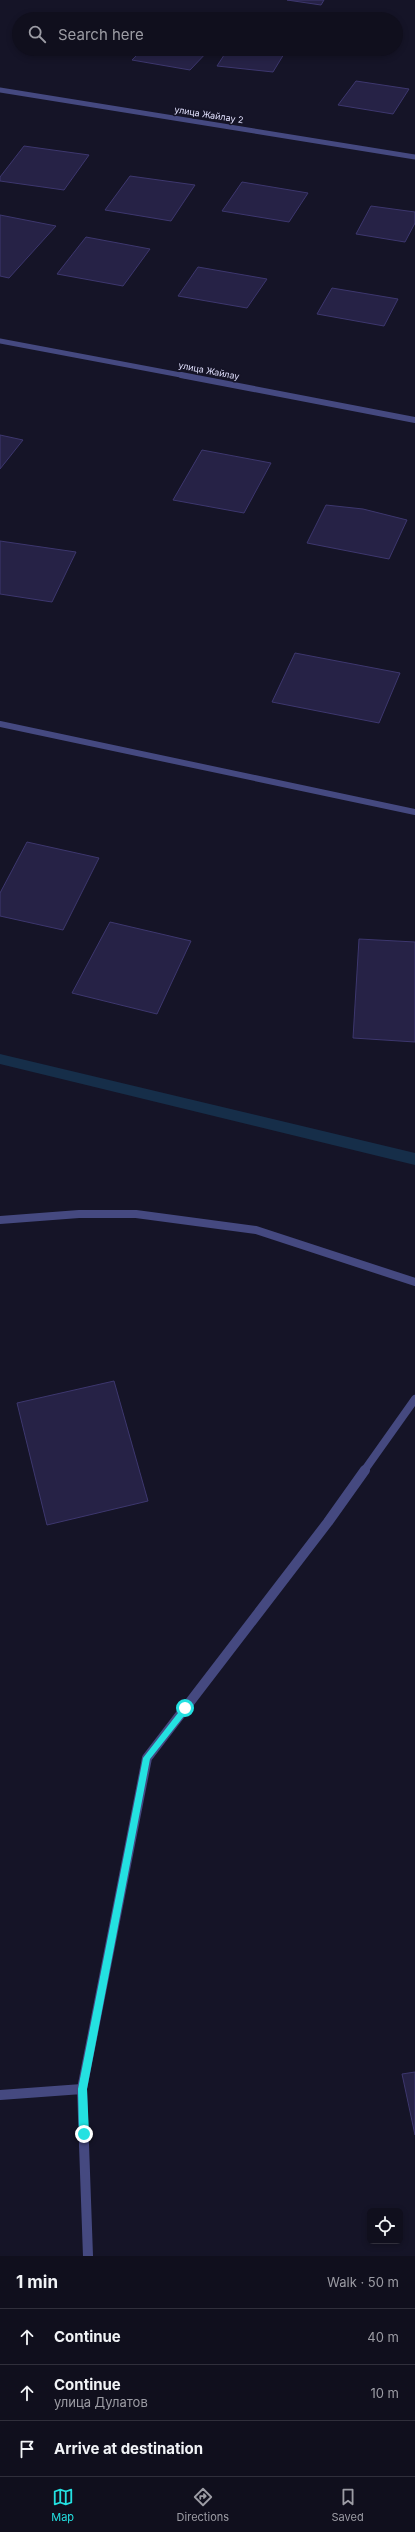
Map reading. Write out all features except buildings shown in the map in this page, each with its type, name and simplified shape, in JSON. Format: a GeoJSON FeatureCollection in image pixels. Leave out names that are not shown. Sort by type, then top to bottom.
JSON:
{"type":"FeatureCollection","features":[{"type":"Feature","properties":{"kind":"street","name":"улица Жайлау 2"},"geometry":{"type":"LineString","coordinates":[[0,90],[415,157]]}},
{"type":"Feature","properties":{"kind":"street","name":"улица Жайлау"},"geometry":{"type":"LineString","coordinates":[[0,340],[415,420]]}},
{"type":"Feature","properties":{"kind":"street"},"geometry":{"type":"LineString","coordinates":[[0,724],[415,812]]}},
{"type":"Feature","properties":{"kind":"street"},"geometry":{"type":"LineString","coordinates":[[0,1220],[79,1214],[136,1214],[256,1230],[415,1282]]}},
{"type":"Feature","properties":{"kind":"street"},"geometry":{"type":"LineString","coordinates":[[88,2256],[82,2089],[147,1758],[328,1522],[415,1399]]}},
{"type":"Feature","properties":{"kind":"street"},"geometry":{"type":"LineString","coordinates":[[0,2095],[82,2089]]}},
{"type":"Feature","properties":{"kind":"waterway"},"geometry":{"type":"LineString","coordinates":[[0,1059],[415,1159]]}},
{"type":"Feature","properties":{"kind":"route"},"geometry":{"type":"LineString","coordinates":[[84,2134],[82,2089],[147,1758],[185,1708]]}}]}
